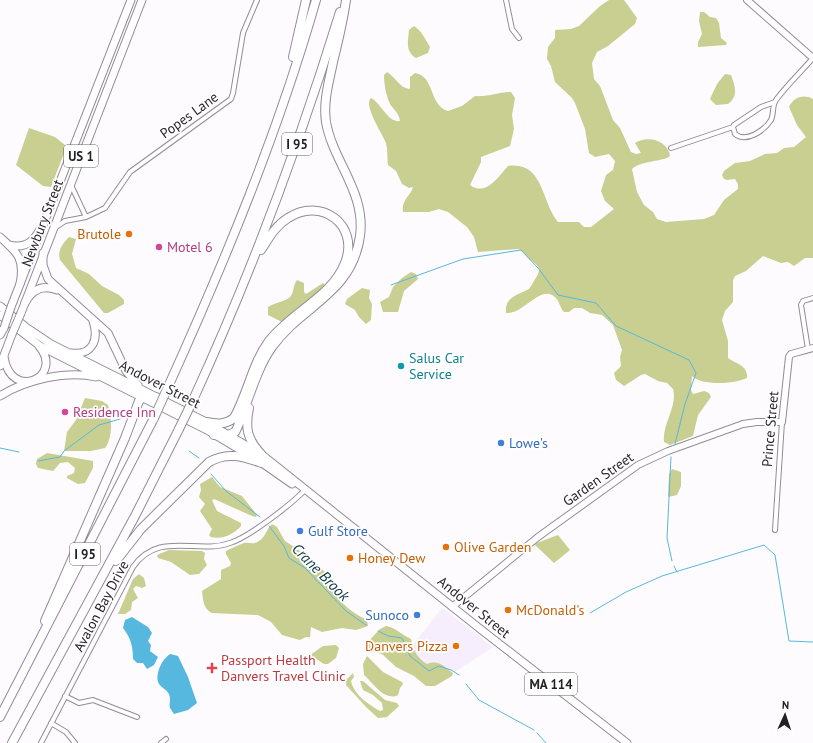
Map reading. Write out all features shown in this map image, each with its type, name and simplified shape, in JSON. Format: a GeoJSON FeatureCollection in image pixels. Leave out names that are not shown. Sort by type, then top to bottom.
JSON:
{"type":"FeatureCollection","features":[{"type":"Feature","properties":{"kind":"highway"},"geometry":{"type":"LineString","coordinates":[[281,107],[306,0]]}},
{"type":"Feature","properties":{"kind":"highway","name":"I 95"},"geometry":{"type":"LineString","coordinates":[[0,718],[154,418],[168,387],[239,224],[281,107],[316,0]]}},
{"type":"Feature","properties":{"kind":"highway"},"geometry":{"type":"LineString","coordinates":[[214,435],[230,435],[237,430],[262,365],[272,346],[288,329],[338,286],[349,270],[358,245],[361,220],[358,200],[330,138],[325,113],[326,94],[345,0]]}},
{"type":"Feature","properties":{"kind":"highway","name":"I 95"},"geometry":{"type":"LineString","coordinates":[[12,743],[99,582],[179,429],[192,400],[243,285],[303,127],[345,0]]}},
{"type":"Feature","properties":{"kind":"highway"},"geometry":{"type":"LineString","coordinates":[[206,422],[220,424],[234,418],[256,363],[268,342],[276,332],[327,288],[337,277],[345,264],[348,251],[349,243],[345,229],[337,219],[322,211],[305,211],[289,217],[273,232],[243,285]]}},
{"type":"Feature","properties":{"kind":"highway"},"geometry":{"type":"LineString","coordinates":[[252,391],[246,429],[252,443],[261,454]]}},
{"type":"Feature","properties":{"kind":"highway"},"geometry":{"type":"LineString","coordinates":[[14,689],[145,395],[160,398]]}},
{"type":"Feature","properties":{"kind":"highway"},"geometry":{"type":"LineString","coordinates":[[99,582],[140,530],[209,462],[219,457],[231,455],[262,463]]}},
{"type":"Feature","properties":{"kind":"main road","name":"Newbury Street"},"geometry":{"type":"LineString","coordinates":[[0,336],[131,0]]}},
{"type":"Feature","properties":{"kind":"main road","name":"Newbury Street"},"geometry":{"type":"LineString","coordinates":[[0,366],[142,0]]}},
{"type":"Feature","properties":{"kind":"main road"},"geometry":{"type":"LineString","coordinates":[[747,0],[813,58]]}},
{"type":"Feature","properties":{"kind":"main road"},"geometry":{"type":"LineString","coordinates":[[10,245],[20,247],[28,245],[36,236],[45,221]]}},
{"type":"Feature","properties":{"kind":"main road"},"geometry":{"type":"LineString","coordinates":[[0,237],[10,245],[18,255],[22,264],[20,284]]}},
{"type":"Feature","properties":{"kind":"main road"},"geometry":{"type":"LineString","coordinates":[[44,253],[43,265],[45,275],[59,290],[111,337],[129,376],[145,395]]}},
{"type":"Feature","properties":{"kind":"main road"},"geometry":{"type":"LineString","coordinates":[[25,303],[31,294],[38,288],[47,287],[59,290]]}},
{"type":"Feature","properties":{"kind":"main road","name":"Andover Street"},"geometry":{"type":"LineString","coordinates":[[0,306],[36,334],[262,463],[304,491],[627,743]]}},
{"type":"Feature","properties":{"kind":"main road","name":"Andover Street"},"geometry":{"type":"LineString","coordinates":[[0,315],[31,340],[48,350],[112,382],[145,395]]}},
{"type":"Feature","properties":{"kind":"main road"},"geometry":{"type":"LineString","coordinates":[[66,352],[79,353],[92,347],[96,337],[93,321]]}},
{"type":"Feature","properties":{"kind":"main road"},"geometry":{"type":"LineString","coordinates":[[4,356],[7,371],[16,380],[26,382],[39,378],[45,369],[46,359],[42,350],[31,340]]}},
{"type":"Feature","properties":{"kind":"main road","name":"Prince Street"},"geometry":{"type":"LineString","coordinates":[[782,422],[789,357],[791,354],[810,349]]}},
{"type":"Feature","properties":{"kind":"main road"},"geometry":{"type":"LineString","coordinates":[[0,396],[19,386],[61,375],[87,375],[112,382]]}},
{"type":"Feature","properties":{"kind":"main road","name":"Andover Street"},"geometry":{"type":"LineString","coordinates":[[160,398],[230,435],[261,454],[284,472],[304,491]]}},
{"type":"Feature","properties":{"kind":"main road","name":"Garden Street"},"geometry":{"type":"LineString","coordinates":[[452,607],[538,537],[638,464],[743,424],[757,422],[782,422]]}},
{"type":"Feature","properties":{"kind":"street","name":"Popes Lane"},"geometry":{"type":"LineString","coordinates":[[51,234],[58,225],[65,220],[86,217],[108,206],[122,182],[138,165],[230,99],[234,93],[246,23],[257,0]]}},
{"type":"Feature","properties":{"kind":"street"},"geometry":{"type":"LineString","coordinates":[[506,0],[512,29],[519,38]]}},
{"type":"Feature","properties":{"kind":"street"},"geometry":{"type":"LineString","coordinates":[[733,127],[735,134],[743,138],[756,133],[770,121],[775,102],[813,58]]}},
{"type":"Feature","properties":{"kind":"street"},"geometry":{"type":"LineString","coordinates":[[671,148],[733,127],[761,107],[775,102]]}},
{"type":"Feature","properties":{"kind":"street"},"geometry":{"type":"LineString","coordinates":[[71,184],[86,217]]}},
{"type":"Feature","properties":{"kind":"street"},"geometry":{"type":"LineString","coordinates":[[810,349],[802,306],[803,301],[813,298]]}},
{"type":"Feature","properties":{"kind":"street","name":"Prince Street"},"geometry":{"type":"LineString","coordinates":[[775,530],[782,422]]}},
{"type":"Feature","properties":{"kind":"street","name":"Avalon Bay Drive"},"geometry":{"type":"LineString","coordinates":[[41,743],[134,567],[143,555],[163,546],[218,546],[233,542],[285,507],[304,491]]}},
{"type":"Feature","properties":{"kind":"street"},"geometry":{"type":"LineString","coordinates":[[65,696],[79,703],[92,700],[137,717]]}},
{"type":"Feature","properties":{"kind":"street"},"geometry":{"type":"LineString","coordinates":[[51,723],[66,732],[75,743]]}},
{"type":"Feature","properties":{"kind":"street"},"geometry":{"type":"LineString","coordinates":[[161,743],[166,739]]}},
{"type":"Feature","properties":{"kind":"shaded area"},"geometry":{"type":"Polygon","coordinates":[[[442,608],[493,647],[455,672],[439,666],[429,671],[408,651],[442,608]]]}},
{"type":"Feature","properties":{"kind":"green space"},"geometry":{"type":"Polygon","coordinates":[[[609,0],[624,0],[637,18],[635,24],[608,46],[597,52],[592,63],[594,79],[600,86],[613,120],[620,128],[631,152],[636,154],[641,153],[635,143],[645,139],[656,140],[665,146],[668,151],[670,156],[667,158],[641,164],[632,169],[637,192],[644,205],[653,212],[657,219],[666,222],[704,219],[714,215],[724,200],[738,189],[738,184],[735,179],[724,179],[722,175],[724,171],[735,163],[750,161],[765,154],[777,153],[784,148],[794,147],[806,137],[797,125],[789,107],[793,101],[799,97],[809,97],[813,99],[813,258],[805,258],[794,266],[788,262],[781,263],[763,256],[746,271],[735,276],[733,280],[733,302],[725,311],[722,320],[728,341],[728,358],[741,365],[746,370],[747,378],[727,383],[710,383],[692,376],[691,390],[693,394],[704,391],[709,393],[711,397],[698,415],[693,436],[670,445],[664,442],[664,435],[672,408],[674,395],[673,389],[667,383],[658,381],[645,374],[624,386],[616,380],[614,373],[621,366],[620,357],[622,350],[613,325],[602,315],[590,313],[582,308],[574,308],[569,312],[564,312],[557,299],[552,295],[547,294],[541,295],[512,313],[506,313],[509,300],[528,289],[537,277],[539,268],[536,264],[518,249],[478,252],[474,237],[467,227],[448,212],[439,209],[429,212],[403,212],[404,201],[413,187],[409,188],[402,184],[396,171],[388,165],[386,143],[369,107],[371,98],[388,116],[396,121],[400,121],[386,94],[384,75],[387,72],[403,87],[410,89],[410,77],[415,73],[422,76],[429,85],[437,103],[448,111],[462,106],[475,96],[511,92],[515,98],[512,115],[514,129],[510,146],[481,157],[481,162],[470,185],[476,188],[487,187],[496,180],[508,166],[520,166],[529,170],[535,176],[552,214],[558,222],[579,222],[584,227],[591,227],[614,209],[605,201],[601,191],[606,175],[613,170],[615,161],[609,154],[595,157],[589,153],[585,129],[575,103],[572,98],[555,82],[551,66],[547,59],[548,47],[555,38],[555,30],[571,29],[579,26],[600,6],[609,0]]]}},
{"type":"Feature","properties":{"kind":"green space"},"geometry":{"type":"Polygon","coordinates":[[[700,12],[704,12],[710,17],[716,18],[719,23],[721,38],[727,43],[726,45],[698,47],[698,42],[702,34],[699,21],[700,12]]]}},
{"type":"Feature","properties":{"kind":"green space"},"geometry":{"type":"Polygon","coordinates":[[[414,26],[421,33],[430,47],[428,53],[416,58],[410,52],[408,46],[409,30],[414,26]]]}},
{"type":"Feature","properties":{"kind":"green space"},"geometry":{"type":"Polygon","coordinates":[[[725,74],[731,75],[735,87],[734,98],[728,104],[716,105],[710,99],[717,84],[725,74]]]}},
{"type":"Feature","properties":{"kind":"green space"},"geometry":{"type":"Polygon","coordinates":[[[29,128],[55,137],[65,145],[66,148],[51,187],[43,186],[16,165],[29,128]]]}},
{"type":"Feature","properties":{"kind":"green space"},"geometry":{"type":"Polygon","coordinates":[[[69,237],[76,239],[72,254],[76,268],[89,274],[102,286],[119,295],[124,300],[124,304],[108,313],[104,313],[60,260],[60,250],[69,237]]]}},
{"type":"Feature","properties":{"kind":"green space"},"geometry":{"type":"Polygon","coordinates":[[[411,272],[416,274],[418,279],[404,291],[398,312],[383,312],[380,302],[389,297],[393,287],[411,272]]]}},
{"type":"Feature","properties":{"kind":"green space"},"geometry":{"type":"Polygon","coordinates":[[[297,280],[304,283],[304,292],[306,294],[323,283],[325,285],[319,293],[282,322],[268,315],[268,307],[291,296],[297,280]]]}},
{"type":"Feature","properties":{"kind":"green space"},"geometry":{"type":"Polygon","coordinates":[[[362,288],[370,290],[369,298],[372,304],[371,320],[366,324],[355,310],[345,304],[347,299],[362,288]]]}},
{"type":"Feature","properties":{"kind":"green space"},"geometry":{"type":"Polygon","coordinates":[[[85,398],[102,401],[108,405],[111,433],[108,444],[105,448],[91,451],[64,451],[67,432],[76,420],[85,398]]]}},
{"type":"Feature","properties":{"kind":"green space"},"geometry":{"type":"Polygon","coordinates":[[[47,453],[93,461],[93,468],[85,483],[78,484],[67,478],[67,476],[74,473],[75,468],[68,462],[60,463],[53,471],[38,468],[36,464],[37,459],[47,453]]]}},
{"type":"Feature","properties":{"kind":"green space"},"geometry":{"type":"Polygon","coordinates":[[[672,469],[681,472],[681,486],[677,495],[668,497],[669,474],[672,469]]]}},
{"type":"Feature","properties":{"kind":"green space"},"geometry":{"type":"Polygon","coordinates":[[[212,477],[220,487],[242,496],[257,515],[256,517],[252,516],[214,499],[212,500],[217,511],[241,523],[241,526],[235,532],[220,538],[211,537],[209,535],[212,529],[200,511],[205,504],[199,497],[201,490],[200,484],[212,477]]]}},
{"type":"Feature","properties":{"kind":"green space"},"geometry":{"type":"Polygon","coordinates":[[[272,524],[277,527],[285,541],[312,559],[325,572],[325,582],[345,605],[353,612],[367,620],[368,626],[356,630],[342,628],[322,632],[311,627],[310,637],[300,640],[282,635],[271,622],[258,615],[212,613],[207,609],[204,604],[202,591],[221,579],[221,570],[230,566],[231,563],[226,551],[244,543],[257,542],[263,537],[272,524]]]}},
{"type":"Feature","properties":{"kind":"green space"},"geometry":{"type":"Polygon","coordinates":[[[558,535],[570,550],[554,563],[534,544],[558,535]]]}},
{"type":"Feature","properties":{"kind":"green space"},"geometry":{"type":"Polygon","coordinates":[[[169,550],[202,551],[205,553],[204,559],[207,565],[199,574],[190,575],[171,562],[158,558],[157,555],[169,550]]]}},
{"type":"Feature","properties":{"kind":"green space"},"geometry":{"type":"Polygon","coordinates":[[[139,574],[144,578],[146,586],[142,588],[136,586],[133,589],[138,598],[132,602],[131,610],[125,614],[118,614],[133,579],[139,574]]]}},
{"type":"Feature","properties":{"kind":"green space"},"geometry":{"type":"Polygon","coordinates":[[[386,626],[411,639],[416,653],[424,662],[427,664],[435,662],[441,664],[453,673],[452,676],[435,686],[426,686],[414,676],[396,667],[382,654],[367,650],[366,644],[380,629],[386,626]]]}},
{"type":"Feature","properties":{"kind":"green space"},"geometry":{"type":"Polygon","coordinates":[[[336,645],[339,648],[336,658],[328,664],[324,664],[310,655],[323,646],[336,645]]]}},
{"type":"Feature","properties":{"kind":"green space"},"geometry":{"type":"Polygon","coordinates":[[[367,656],[383,672],[402,682],[403,684],[398,695],[388,696],[384,694],[364,675],[363,664],[367,656]]]}},
{"type":"Feature","properties":{"kind":"green space"},"geometry":{"type":"Polygon","coordinates":[[[353,673],[354,677],[351,681],[355,691],[366,702],[380,711],[383,710],[382,703],[373,695],[363,690],[360,681],[363,681],[385,700],[397,703],[399,706],[387,717],[378,718],[346,685],[346,680],[353,673]]]}},
{"type":"Feature","properties":{"kind":"water"},"geometry":{"type":"Polygon","coordinates":[[[132,617],[148,627],[152,633],[148,641],[151,645],[150,651],[158,657],[154,665],[147,669],[143,663],[137,663],[133,659],[131,643],[123,628],[125,620],[132,617]]]}},
{"type":"Feature","properties":{"kind":"water"},"geometry":{"type":"Polygon","coordinates":[[[170,654],[178,656],[188,677],[197,703],[188,710],[174,714],[170,708],[169,695],[159,684],[157,676],[162,662],[170,654]]]}},
{"type":"Feature","properties":{"kind":"waterway"},"geometry":{"type":"LineString","coordinates":[[391,285],[463,259],[521,250],[538,268],[558,295],[596,303],[616,326],[689,360],[696,373],[685,404],[675,444]]}},
{"type":"Feature","properties":{"kind":"waterway","name":"Crane Brook"},"geometry":{"type":"LineString","coordinates":[[38,461],[60,457],[64,451],[99,425],[120,419]]}},
{"type":"Feature","properties":{"kind":"waterway","name":"Crane Brook"},"geometry":{"type":"LineString","coordinates":[[0,448],[19,452]]}},
{"type":"Feature","properties":{"kind":"waterway","name":"Crane Brook"},"geometry":{"type":"LineString","coordinates":[[189,451],[199,458]]}},
{"type":"Feature","properties":{"kind":"waterway"},"geometry":{"type":"LineString","coordinates":[[671,457],[667,538],[672,561]]}},
{"type":"Feature","properties":{"kind":"waterway","name":"Crane Brook"},"geometry":{"type":"LineString","coordinates":[[211,474],[226,491],[260,517]]}},
{"type":"Feature","properties":{"kind":"waterway","name":"Crane Brook"},"geometry":{"type":"LineString","coordinates":[[269,526],[284,546],[289,558],[305,568],[346,611],[366,625]]}},
{"type":"Feature","properties":{"kind":"waterway"},"geometry":{"type":"LineString","coordinates":[[590,613],[626,592],[662,576],[764,545],[775,555],[789,641],[813,642]]}},
{"type":"Feature","properties":{"kind":"waterway"},"geometry":{"type":"LineString","coordinates":[[674,566],[677,572]]}},
{"type":"Feature","properties":{"kind":"waterway","name":"Crane Brook"},"geometry":{"type":"LineString","coordinates":[[378,631],[388,636],[402,638],[410,656],[429,671],[439,666],[451,670],[459,675]]}},
{"type":"Feature","properties":{"kind":"waterway","name":"Crane Brook"},"geometry":{"type":"LineString","coordinates":[[466,684],[479,700],[534,730]]}},
{"type":"Feature","properties":{"kind":"waterway","name":"Crane Brook"},"geometry":{"type":"LineString","coordinates":[[537,733],[546,743]]}},
{"type":"Feature","properties":{"kind":"place","name":"Brutole"},"geometry":{"type":"Point","coordinates":[129,234]}},
{"type":"Feature","properties":{"kind":"place","name":"Motel 6"},"geometry":{"type":"Point","coordinates":[159,247]}},
{"type":"Feature","properties":{"kind":"place","name":"Salus Car Service"},"geometry":{"type":"Point","coordinates":[401,366]}},
{"type":"Feature","properties":{"kind":"place","name":"Residence Inn"},"geometry":{"type":"Point","coordinates":[65,412]}},
{"type":"Feature","properties":{"kind":"place","name":"Lowe's"},"geometry":{"type":"Point","coordinates":[501,443]}},
{"type":"Feature","properties":{"kind":"place","name":"Gulf Store"},"geometry":{"type":"Point","coordinates":[300,531]}},
{"type":"Feature","properties":{"kind":"place","name":"Olive Garden"},"geometry":{"type":"Point","coordinates":[446,547]}},
{"type":"Feature","properties":{"kind":"place","name":"Honey Dew"},"geometry":{"type":"Point","coordinates":[350,558]}},
{"type":"Feature","properties":{"kind":"place","name":"McDonald's"},"geometry":{"type":"Point","coordinates":[508,610]}},
{"type":"Feature","properties":{"kind":"place","name":"Sunoco"},"geometry":{"type":"Point","coordinates":[417,615]}},
{"type":"Feature","properties":{"kind":"place","name":"Danvers Pizza"},"geometry":{"type":"Point","coordinates":[456,646]}},
{"type":"Feature","properties":{"kind":"place","name":"Passport Health Danvers Travel Clinic"},"geometry":{"type":"Point","coordinates":[212,668]}}]}
